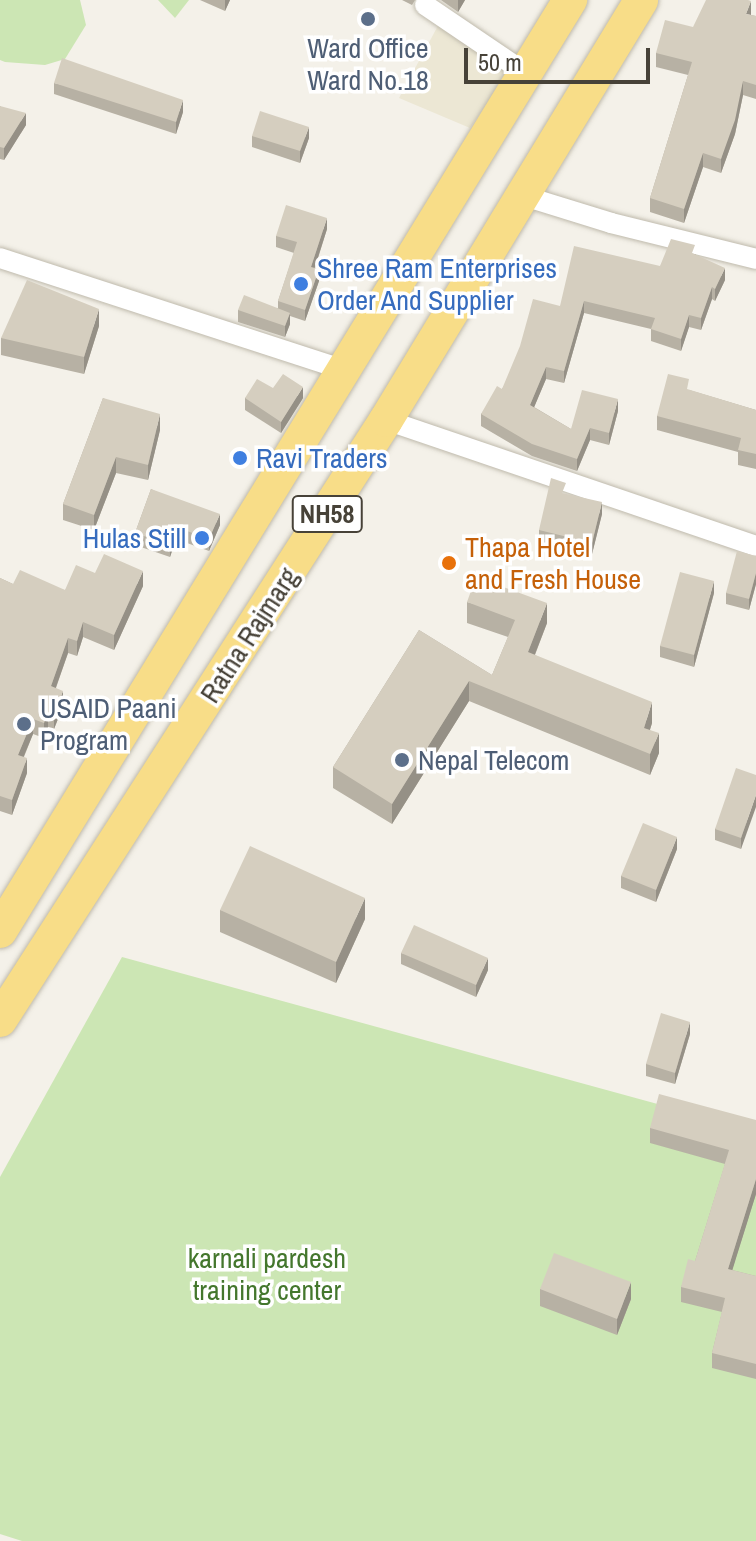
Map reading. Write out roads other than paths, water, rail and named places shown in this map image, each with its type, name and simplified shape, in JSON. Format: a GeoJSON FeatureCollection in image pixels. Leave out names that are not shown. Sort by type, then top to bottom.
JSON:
{"type":"FeatureCollection","features":[{"type":"Feature","properties":{"kind":"highway","name":"Ratna Rajmarg"},"geometry":{"type":"LineString","coordinates":[[0,931],[570,0]]}},
{"type":"Feature","properties":{"kind":"highway","name":"Ratna Rajmarg"},"geometry":{"type":"LineString","coordinates":[[0,1020],[386,420],[641,0]]}},
{"type":"Feature","properties":{"kind":"street"},"geometry":{"type":"LineString","coordinates":[[425,5],[524,72]]}},
{"type":"Feature","properties":{"kind":"street"},"geometry":{"type":"LineString","coordinates":[[524,196],[611,223],[756,259]]}},
{"type":"Feature","properties":{"kind":"street"},"geometry":{"type":"LineString","coordinates":[[0,258],[344,370]]}},
{"type":"Feature","properties":{"kind":"street"},"geometry":{"type":"LineString","coordinates":[[386,420],[756,546]]}},
{"type":"Feature","properties":{"kind":"place","name":"Ward Office Ward No.18"},"geometry":{"type":"Point","coordinates":[368,19]}},
{"type":"Feature","properties":{"kind":"place","name":"Shree Ram Enterprises Order And Supplier"},"geometry":{"type":"Point","coordinates":[301,284]}},
{"type":"Feature","properties":{"kind":"place","name":"Ravi Traders"},"geometry":{"type":"Point","coordinates":[240,458]}},
{"type":"Feature","properties":{"kind":"place","name":"Hulas Still"},"geometry":{"type":"Point","coordinates":[202,538]}},
{"type":"Feature","properties":{"kind":"place","name":"Thapa Hotel and Fresh House"},"geometry":{"type":"Point","coordinates":[449,563]}},
{"type":"Feature","properties":{"kind":"place","name":"USAID Paani Program"},"geometry":{"type":"Point","coordinates":[24,724]}},
{"type":"Feature","properties":{"kind":"place","name":"Nepal Telecom"},"geometry":{"type":"Point","coordinates":[402,760]}},
{"type":"Feature","properties":{"kind":"park label","name":"karnali pardesh training center"},"geometry":{"type":"Point","coordinates":[267,1274]}}]}
